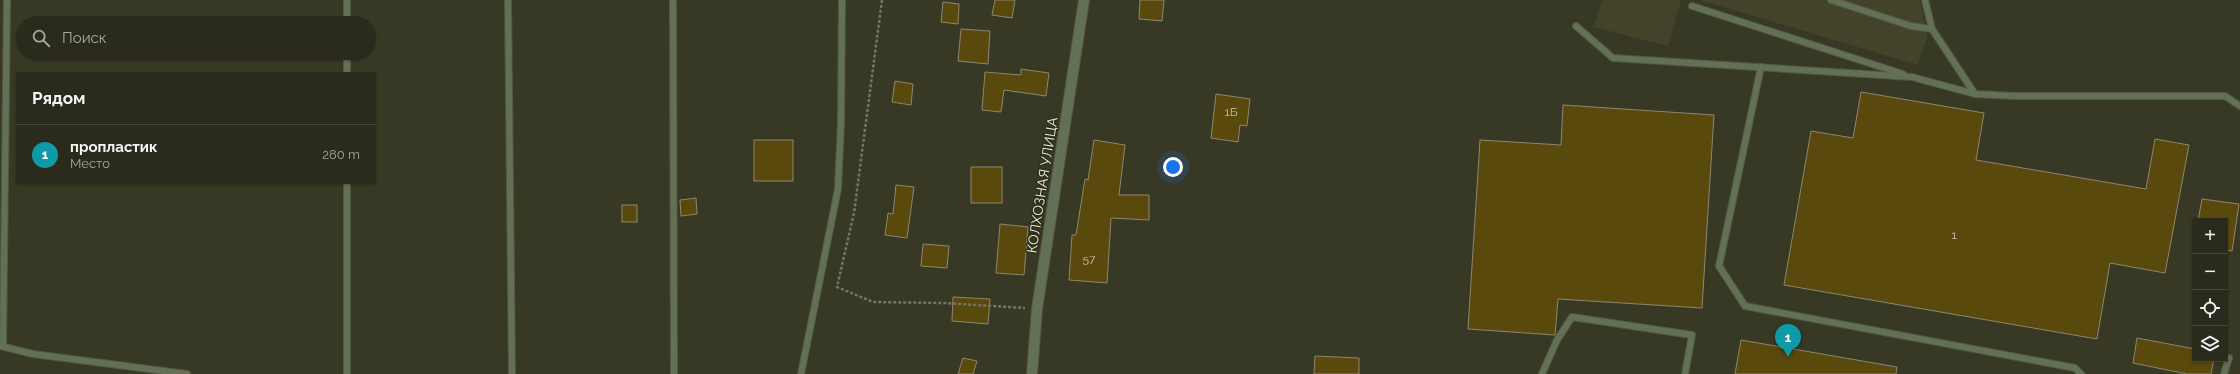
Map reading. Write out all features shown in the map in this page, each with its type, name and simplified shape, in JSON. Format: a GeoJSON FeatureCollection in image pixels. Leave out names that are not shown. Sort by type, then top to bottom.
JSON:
{"type":"FeatureCollection","features":[{"type":"Feature","properties":{"kind":"street","name":"КОЛХОЗНАЯ УЛИЦА"},"geometry":{"type":"LineString","coordinates":[[1032,374],[1038,309],[1084,0]]}},
{"type":"Feature","properties":{"kind":"lane"},"geometry":{"type":"LineString","coordinates":[[7,0],[3,140],[1,346],[33,354],[187,374]]}},
{"type":"Feature","properties":{"kind":"lane"},"geometry":{"type":"LineString","coordinates":[[347,0],[347,16]]}},
{"type":"Feature","properties":{"kind":"lane"},"geometry":{"type":"LineString","coordinates":[[508,0],[512,374]]}},
{"type":"Feature","properties":{"kind":"lane"},"geometry":{"type":"LineString","coordinates":[[673,0],[674,374]]}},
{"type":"Feature","properties":{"kind":"lane"},"geometry":{"type":"LineString","coordinates":[[801,374],[838,189],[841,122],[842,0]]}},
{"type":"Feature","properties":{"kind":"lane"},"geometry":{"type":"LineString","coordinates":[[1831,0],[1911,26],[1932,29]]}},
{"type":"Feature","properties":{"kind":"lane"},"geometry":{"type":"LineString","coordinates":[[1925,0],[1932,29],[1975,94]]}},
{"type":"Feature","properties":{"kind":"lane"},"geometry":{"type":"LineString","coordinates":[[1692,6],[1912,77],[1975,94],[2015,96],[2225,96],[2240,106]]}},
{"type":"Feature","properties":{"kind":"lane"},"geometry":{"type":"LineString","coordinates":[[1576,26],[1613,58],[1912,77]]}},
{"type":"Feature","properties":{"kind":"lane"},"geometry":{"type":"LineString","coordinates":[[347,60],[347,72]]}},
{"type":"Feature","properties":{"kind":"lane"},"geometry":{"type":"LineString","coordinates":[[1761,67],[1719,266],[1745,306],[2075,368],[2081,374]]}},
{"type":"Feature","properties":{"kind":"lane"},"geometry":{"type":"LineString","coordinates":[[347,184],[347,374]]}},
{"type":"Feature","properties":{"kind":"lane"},"geometry":{"type":"LineString","coordinates":[[1542,374],[1557,340],[1572,317],[1692,335],[1684,374]]}},
{"type":"Feature","properties":{"kind":"lane"},"geometry":{"type":"LineString","coordinates":[[2224,374],[2227,362]]}},
{"type":"Feature","properties":{"kind":"path"},"geometry":{"type":"LineString","coordinates":[[882,0],[854,213],[837,287],[873,302],[945,303],[1038,309]]}},
{"type":"Feature","properties":{"kind":"shaded area"},"geometry":{"type":"Polygon","coordinates":[[[1602,0],[1681,0],[1668,46],[1594,27],[1602,0]]]}},
{"type":"Feature","properties":{"kind":"shaded area"},"geometry":{"type":"Polygon","coordinates":[[[1700,0],[1920,0],[1927,37],[1918,65],[1700,0]]]}},
{"type":"Feature","properties":{"kind":"building"},"geometry":{"type":"Polygon","coordinates":[[[995,0],[1015,0],[1012,18],[992,15],[995,0]]]}},
{"type":"Feature","properties":{"kind":"building"},"geometry":{"type":"Polygon","coordinates":[[[1140,0],[1164,0],[1162,21],[1139,19],[1140,0]]]}},
{"type":"Feature","properties":{"kind":"building"},"geometry":{"type":"Polygon","coordinates":[[[943,2],[959,4],[958,24],[941,22],[943,2]]]}},
{"type":"Feature","properties":{"kind":"building"},"geometry":{"type":"Polygon","coordinates":[[[961,29],[990,31],[988,64],[958,61],[961,29]]]}},
{"type":"Feature","properties":{"kind":"building"},"geometry":{"type":"Polygon","coordinates":[[[1021,69],[1049,73],[1046,96],[1004,90],[1001,112],[982,110],[985,72],[1021,75],[1021,69]]]}},
{"type":"Feature","properties":{"kind":"building"},"geometry":{"type":"Polygon","coordinates":[[[895,81],[913,84],[911,105],[892,102],[895,81]]]}},
{"type":"Feature","properties":{"kind":"building"},"geometry":{"type":"Polygon","coordinates":[[[1861,92],[1984,113],[1976,160],[2146,189],[2155,139],[2189,145],[2165,273],[2110,263],[2097,339],[1784,285],[1811,131],[1853,138],[1861,92]]]}},
{"type":"Feature","properties":{"kind":"building"},"geometry":{"type":"Polygon","coordinates":[[[1216,94],[1250,99],[1247,126],[1240,125],[1238,142],[1211,138],[1216,94]]]}},
{"type":"Feature","properties":{"kind":"building"},"geometry":{"type":"Polygon","coordinates":[[[1563,105],[1714,115],[1702,308],[1558,299],[1555,335],[1468,329],[1480,140],[1561,145],[1563,105]]]}},
{"type":"Feature","properties":{"kind":"building"},"geometry":{"type":"Polygon","coordinates":[[[754,140],[793,140],[793,181],[754,181],[754,140]]]}},
{"type":"Feature","properties":{"kind":"building"},"geometry":{"type":"Polygon","coordinates":[[[1094,140],[1125,145],[1119,195],[1149,195],[1149,220],[1111,218],[1107,283],[1069,280],[1072,235],[1076,235],[1085,179],[1088,180],[1094,140]]]}},
{"type":"Feature","properties":{"kind":"building"},"geometry":{"type":"Polygon","coordinates":[[[971,167],[1002,167],[1002,203],[971,203],[971,167]]]}},
{"type":"Feature","properties":{"kind":"building"},"geometry":{"type":"Polygon","coordinates":[[[896,185],[914,187],[907,238],[885,235],[888,213],[893,214],[896,185]]]}},
{"type":"Feature","properties":{"kind":"building"},"geometry":{"type":"Polygon","coordinates":[[[696,198],[697,214],[681,216],[680,200],[696,198]]]}},
{"type":"Feature","properties":{"kind":"building"},"geometry":{"type":"Polygon","coordinates":[[[2202,199],[2239,204],[2232,251],[2228,250],[2228,218],[2199,218],[2202,199]]]}},
{"type":"Feature","properties":{"kind":"building"},"geometry":{"type":"Polygon","coordinates":[[[622,205],[637,205],[637,222],[622,222],[622,205]]]}},
{"type":"Feature","properties":{"kind":"building"},"geometry":{"type":"Polygon","coordinates":[[[1000,224],[1028,227],[1024,275],[996,273],[1000,224]]]}},
{"type":"Feature","properties":{"kind":"building"},"geometry":{"type":"Polygon","coordinates":[[[923,244],[949,246],[947,268],[921,266],[923,244]]]}},
{"type":"Feature","properties":{"kind":"building"},"geometry":{"type":"Polygon","coordinates":[[[953,297],[990,299],[988,324],[952,321],[953,297]]]}},
{"type":"Feature","properties":{"kind":"building"},"geometry":{"type":"Polygon","coordinates":[[[2137,338],[2192,348],[2192,362],[2213,362],[2211,374],[2187,374],[2133,363],[2137,338]]]}},
{"type":"Feature","properties":{"kind":"building"},"geometry":{"type":"Polygon","coordinates":[[[1741,340],[1897,367],[1896,374],[1735,374],[1741,340]]]}},
{"type":"Feature","properties":{"kind":"building"},"geometry":{"type":"Polygon","coordinates":[[[1315,356],[1359,358],[1359,374],[1314,374],[1315,356]]]}},
{"type":"Feature","properties":{"kind":"building"},"geometry":{"type":"Polygon","coordinates":[[[963,358],[977,361],[973,374],[958,374],[963,358]]]}},
{"type":"Feature","properties":{"kind":"place","name":"пропластик"},"geometry":{"type":"Point","coordinates":[1788,357]}}]}
